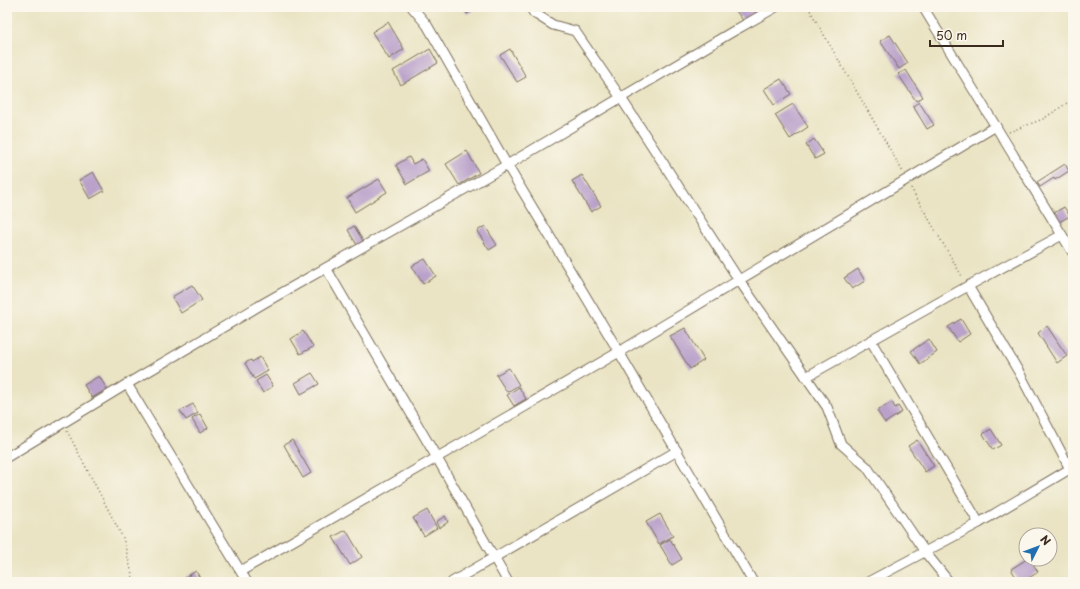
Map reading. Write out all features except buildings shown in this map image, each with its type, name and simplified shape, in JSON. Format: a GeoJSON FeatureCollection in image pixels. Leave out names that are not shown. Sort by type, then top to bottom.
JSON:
{"type":"FeatureCollection","features":[{"type":"Feature","properties":{"kind":"street"},"geometry":{"type":"LineString","coordinates":[[412,7],[427,25],[507,165],[619,352],[753,582]]}},
{"type":"Feature","properties":{"kind":"street"},"geometry":{"type":"LineString","coordinates":[[530,7],[534,13],[553,25],[575,31],[621,98],[739,280],[827,407],[841,444],[868,467],[925,552],[949,582]]}},
{"type":"Feature","properties":{"kind":"street"},"geometry":{"type":"LineString","coordinates":[[7,457],[127,384],[507,165],[776,7]]}},
{"type":"Feature","properties":{"kind":"street"},"geometry":{"type":"LineString","coordinates":[[923,7],[1073,253]]}},
{"type":"Feature","properties":{"kind":"street"},"geometry":{"type":"LineString","coordinates":[[241,571],[619,352],[996,126]]}},
{"type":"Feature","properties":{"kind":"street"},"geometry":{"type":"LineString","coordinates":[[806,377],[1062,235]]}},
{"type":"Feature","properties":{"kind":"street"},"geometry":{"type":"LineString","coordinates":[[326,268],[508,582]]}},
{"type":"Feature","properties":{"kind":"street"},"geometry":{"type":"LineString","coordinates":[[868,582],[979,523],[1072,468],[1020,374],[968,286]]}},
{"type":"Feature","properties":{"kind":"street"},"geometry":{"type":"LineString","coordinates":[[871,341],[979,523]]}},
{"type":"Feature","properties":{"kind":"street"},"geometry":{"type":"LineString","coordinates":[[127,384],[247,582]]}},
{"type":"Feature","properties":{"kind":"street"},"geometry":{"type":"LineString","coordinates":[[452,582],[677,451]]}},
{"type":"Feature","properties":{"kind":"path"},"geometry":{"type":"LineString","coordinates":[[808,7],[968,286]]}},
{"type":"Feature","properties":{"kind":"path"},"geometry":{"type":"LineString","coordinates":[[1002,135],[1043,119],[1073,99]]}},
{"type":"Feature","properties":{"kind":"path"},"geometry":{"type":"LineString","coordinates":[[63,423],[123,538],[134,582]]}}]}
